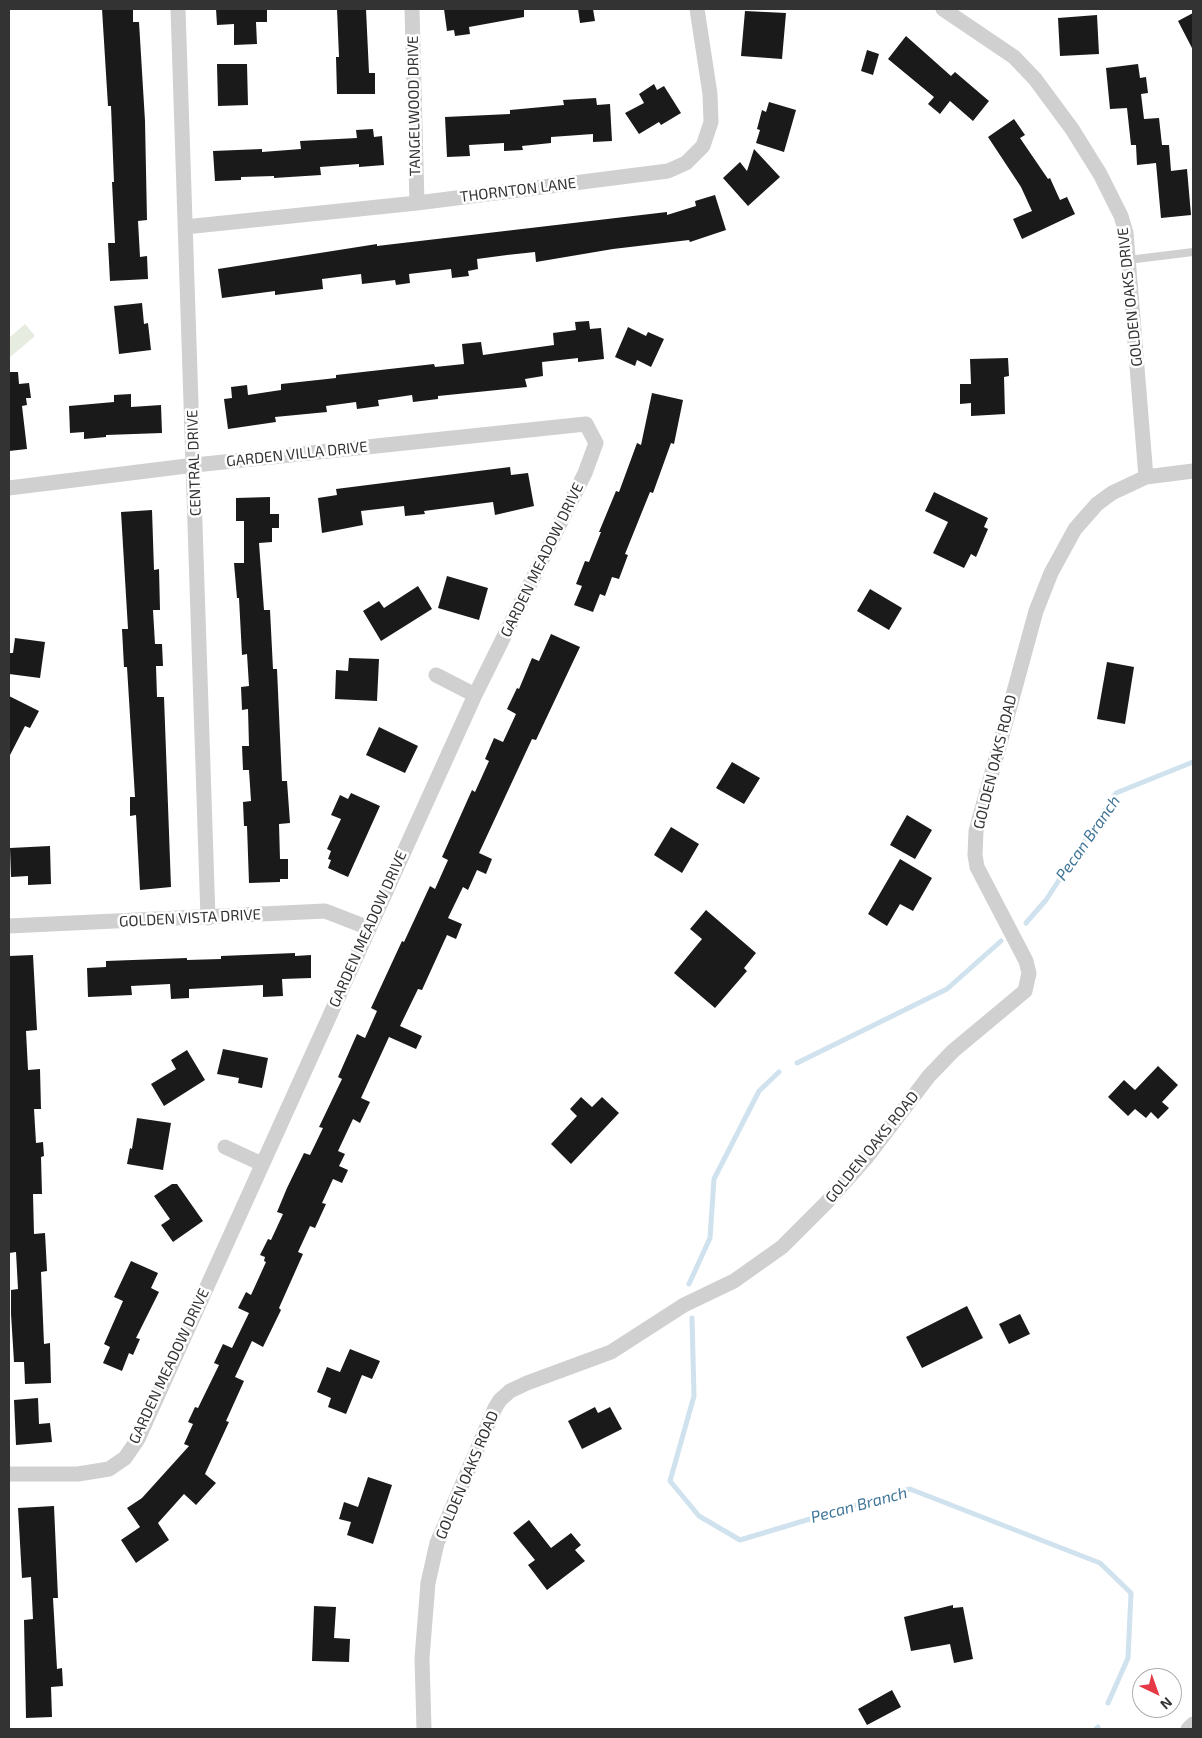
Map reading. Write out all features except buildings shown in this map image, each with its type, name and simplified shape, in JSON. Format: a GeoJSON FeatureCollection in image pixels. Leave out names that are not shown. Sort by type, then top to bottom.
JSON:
{"type":"FeatureCollection","features":[{"type":"Feature","properties":{"kind":"street","name":"CENTRAL DRIVE"},"geometry":{"type":"LineString","coordinates":[[178,9],[195,465],[208,918]]}},
{"type":"Feature","properties":{"kind":"street","name":"TANGELWOOD DRIVE"},"geometry":{"type":"LineString","coordinates":[[412,9],[417,203]]}},
{"type":"Feature","properties":{"kind":"street","name":"THORNTON LANE"},"geometry":{"type":"LineString","coordinates":[[185,227],[417,203],[668,171],[686,163],[703,146],[711,122],[710,94],[696,9]]}},
{"type":"Feature","properties":{"kind":"street","name":"GOLDEN OAKS DRIVE"},"geometry":{"type":"LineString","coordinates":[[943,9],[1014,56],[1041,86],[1072,129],[1100,174],[1121,216],[1126,233],[1146,477]]}},
{"type":"Feature","properties":{"kind":"street","name":"GARDEN VILLA DRIVE"},"geometry":{"type":"LineString","coordinates":[[9,488],[195,465],[586,424]]}},
{"type":"Feature","properties":{"kind":"street","name":"GARDEN MEADOW DRIVE"},"geometry":{"type":"LineString","coordinates":[[9,1474],[94,1472],[110,1469],[125,1458],[138,1439],[475,695],[585,472],[596,443],[586,424]]}},
{"type":"Feature","properties":{"kind":"street","name":"GOLDEN OAKS ROAD"},"geometry":{"type":"LineString","coordinates":[[424,1729],[422,1658],[428,1583],[437,1543],[500,1400],[510,1391],[527,1383],[611,1352],[684,1305],[734,1281],[782,1247],[827,1202],[867,1157],[928,1076],[953,1051],[1025,991],[1028,983],[1029,967],[977,867],[975,856],[976,830],[1036,611],[1051,573],[1075,529],[1097,504],[1112,493],[1146,477],[1193,471]]}},
{"type":"Feature","properties":{"kind":"street"},"geometry":{"type":"LineString","coordinates":[[436,676],[475,695]]}},
{"type":"Feature","properties":{"kind":"street","name":"GOLDEN VISTA DRIVE"},"geometry":{"type":"LineString","coordinates":[[9,926],[325,911],[368,928]]}},
{"type":"Feature","properties":{"kind":"street"},"geometry":{"type":"LineString","coordinates":[[224,1147],[262,1164]]}},
{"type":"Feature","properties":{"kind":"street"},"geometry":{"type":"LineString","coordinates":[[1188,1729],[1193,1724]]}},
{"type":"Feature","properties":{"kind":"lane"},"geometry":{"type":"LineString","coordinates":[[1128,260],[1193,252]]}},
{"type":"Feature","properties":{"kind":"shaded area"},"geometry":{"type":"Polygon","coordinates":[[[25,324],[35,336],[9,358],[9,338],[25,324]]]}},
{"type":"Feature","properties":{"kind":"waterway","name":"Pecan Branch"},"geometry":{"type":"LineString","coordinates":[[1026,923],[1046,900],[1116,793],[1193,762]]}},
{"type":"Feature","properties":{"kind":"waterway","name":"Pecan Branch"},"geometry":{"type":"LineString","coordinates":[[797,1063],[947,989],[1001,941]]}},
{"type":"Feature","properties":{"kind":"waterway","name":"Pecan Branch"},"geometry":{"type":"LineString","coordinates":[[689,1284],[710,1238],[714,1179],[759,1091],[779,1072]]}},
{"type":"Feature","properties":{"kind":"waterway","name":"Pecan Branch"},"geometry":{"type":"LineString","coordinates":[[692,1318],[694,1396],[670,1481],[699,1516],[740,1540],[910,1489],[1100,1563],[1131,1593],[1128,1658],[1108,1703]]}}]}
